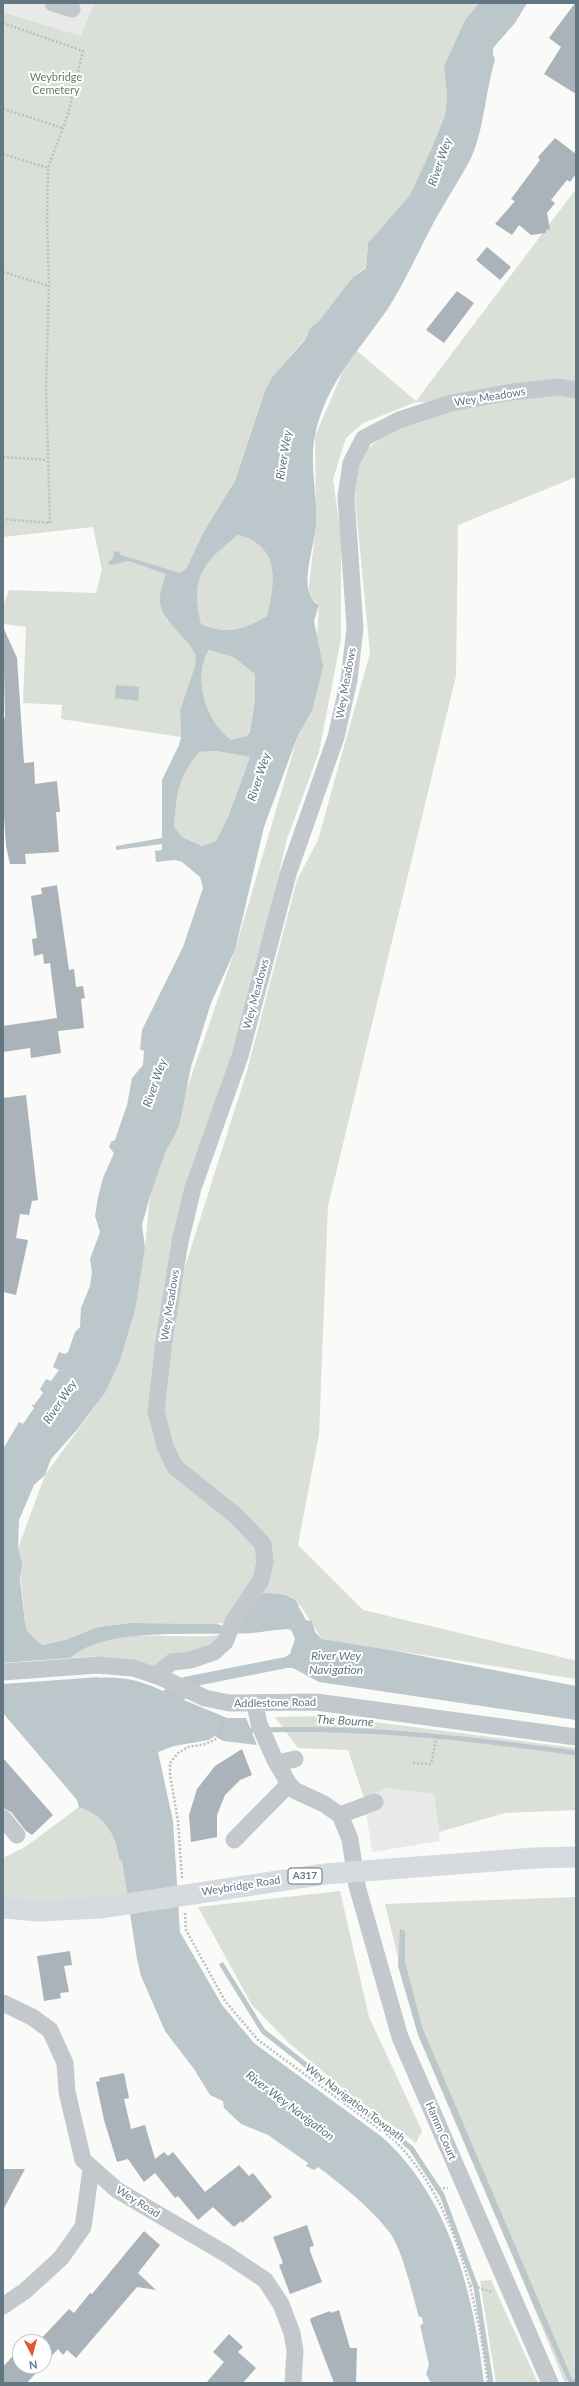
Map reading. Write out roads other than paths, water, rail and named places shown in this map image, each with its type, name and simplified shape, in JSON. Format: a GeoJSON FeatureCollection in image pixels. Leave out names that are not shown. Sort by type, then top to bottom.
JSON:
{"type":"FeatureCollection","features":[{"type":"Feature","properties":{"kind":"main road","name":"Weybridge Road"},"geometry":{"type":"LineString","coordinates":[[3,1908],[60,1910],[124,1904],[281,1879],[355,1871],[576,1857]]}},
{"type":"Feature","properties":{"kind":"street"},"geometry":{"type":"LineString","coordinates":[[52,3],[72,9]]}},
{"type":"Feature","properties":{"kind":"street","name":"Wey Meadows"},"geometry":{"type":"LineString","coordinates":[[158,1676],[172,1662],[191,1660],[214,1652],[225,1642],[230,1630],[261,1580],[265,1562],[263,1544],[235,1515],[175,1467],[165,1446],[156,1411],[164,1341],[180,1242],[193,1188],[240,1056],[288,874],[336,737],[349,680],[355,628],[346,497],[351,463],[364,438],[406,417],[451,403],[512,392],[560,387],[576,390]]}},
{"type":"Feature","properties":{"kind":"street","name":"Addlestone Road"},"geometry":{"type":"LineString","coordinates":[[3,1672],[97,1665],[134,1668],[158,1676],[205,1698],[229,1704],[316,1702],[576,1738]]}},
{"type":"Feature","properties":{"kind":"street"},"geometry":{"type":"LineString","coordinates":[[255,1704],[262,1732],[289,1784],[294,1790],[324,1804],[340,1815],[375,1802]]}},
{"type":"Feature","properties":{"kind":"street"},"geometry":{"type":"LineString","coordinates":[[278,1763],[295,1759]]}},
{"type":"Feature","properties":{"kind":"street"},"geometry":{"type":"LineString","coordinates":[[234,1840],[289,1784]]}},
{"type":"Feature","properties":{"kind":"street","name":"Hamm Court"},"geometry":{"type":"LineString","coordinates":[[340,1815],[350,1839],[355,1871],[400,2037],[550,2383]]}},
{"type":"Feature","properties":{"kind":"street"},"geometry":{"type":"LineString","coordinates":[[3,1818],[17,1835]]}},
{"type":"Feature","properties":{"kind":"street","name":"Wey Road"},"geometry":{"type":"LineString","coordinates":[[3,2003],[32,2017],[50,2030],[65,2063],[67,2092],[83,2160],[91,2169],[117,2190],[226,2254],[265,2280],[281,2304],[292,2333],[295,2352],[293,2383]]}},
{"type":"Feature","properties":{"kind":"street"},"geometry":{"type":"LineString","coordinates":[[3,2306],[25,2291],[61,2258],[83,2227],[91,2169]]}},
{"type":"Feature","properties":{"kind":"water"},"geometry":{"type":"Polygon","coordinates":[[[479,3],[527,3],[515,23],[493,48],[495,60],[478,139],[469,162],[434,222],[394,299],[344,369],[327,399],[320,416],[313,446],[316,525],[308,568],[308,580],[312,599],[319,605],[314,621],[323,666],[312,711],[298,735],[264,827],[235,950],[211,1003],[191,1067],[179,1126],[165,1153],[150,1196],[142,1225],[145,1247],[135,1310],[120,1360],[105,1393],[76,1431],[51,1459],[45,1475],[34,1485],[19,1520],[18,1548],[22,1563],[20,1579],[25,1623],[27,1631],[42,1645],[65,1640],[98,1627],[130,1623],[217,1624],[227,1627],[257,1595],[265,1593],[285,1595],[295,1600],[306,1620],[312,1621],[315,1632],[322,1639],[391,1650],[576,1686],[576,1720],[319,1682],[293,1668],[287,1668],[201,1685],[184,1700],[227,1718],[246,1718],[257,1745],[223,1741],[215,1736],[209,1740],[174,1746],[158,1752],[173,1821],[180,1932],[222,2005],[254,2043],[382,2137],[405,2161],[425,2189],[442,2218],[455,2250],[465,2283],[480,2350],[484,2383],[431,2383],[426,2374],[429,2365],[420,2325],[423,2324],[422,2317],[419,2317],[403,2261],[390,2233],[366,2206],[318,2167],[314,2170],[306,2166],[308,2163],[268,2135],[241,2124],[224,2108],[223,2101],[210,2095],[194,2069],[165,2031],[141,1976],[122,1861],[119,1860],[112,1834],[102,1821],[95,1815],[79,1807],[77,1800],[3,1713],[3,1449],[19,1422],[23,1424],[34,1408],[31,1404],[34,1405],[43,1393],[40,1389],[46,1379],[51,1381],[59,1370],[53,1367],[59,1352],[65,1354],[68,1352],[75,1332],[80,1327],[81,1308],[90,1286],[92,1272],[90,1259],[100,1232],[95,1216],[98,1197],[103,1178],[114,1153],[109,1147],[111,1142],[115,1140],[127,1105],[132,1078],[143,1065],[144,1051],[140,1049],[142,1030],[183,947],[203,888],[200,877],[182,862],[175,860],[156,862],[155,851],[162,850],[162,844],[116,850],[116,846],[162,838],[162,780],[179,745],[181,737],[180,710],[195,666],[196,656],[192,648],[168,620],[160,605],[160,596],[166,574],[129,561],[110,565],[108,562],[113,558],[114,552],[118,551],[121,555],[180,573],[186,569],[204,531],[235,481],[265,391],[272,377],[305,340],[310,328],[319,321],[352,278],[366,268],[368,243],[410,195],[445,115],[447,97],[444,66],[465,20],[479,3]],[[238,535],[225,545],[207,564],[202,573],[197,594],[201,624],[227,630],[242,628],[267,616],[273,579],[272,567],[268,557],[262,548],[252,540],[238,535]],[[209,650],[204,661],[202,686],[204,698],[215,722],[222,732],[231,740],[247,736],[250,732],[255,699],[255,674],[233,657],[209,650]],[[216,751],[199,752],[186,770],[179,787],[174,827],[182,837],[202,846],[216,841],[228,817],[250,757],[216,751]],[[287,1629],[246,1633],[170,1634],[124,1637],[103,1641],[85,1648],[70,1658],[93,1656],[99,1678],[132,1680],[148,1684],[163,1691],[184,1677],[285,1657],[290,1654],[295,1639],[291,1630],[287,1629]]]}},
{"type":"Feature","properties":{"kind":"water"},"geometry":{"type":"Polygon","coordinates":[[[116,685],[139,687],[138,701],[115,698],[116,685]]]}},
{"type":"Feature","properties":{"kind":"water"},"geometry":{"type":"Polygon","coordinates":[[[400,1929],[405,1931],[405,1962],[422,2027],[572,2379],[576,2380],[576,2383],[569,2383],[534,2306],[418,2035],[398,1966],[400,1929]]]}},
{"type":"Feature","properties":{"kind":"waterway","name":"The Bourne"},"geometry":{"type":"LineString","coordinates":[[244,1731],[369,1731],[494,1742],[576,1753]]}},
{"type":"Feature","properties":{"kind":"waterway"},"geometry":{"type":"LineString","coordinates":[[222,1965],[263,2031],[411,2148],[442,2195],[476,2287],[491,2383]]}},
{"type":"Feature","properties":{"kind":"park label","name":"Weybridge Cemetery"},"geometry":{"type":"Point","coordinates":[56,83]}},
{"type":"Feature","properties":{"kind":"water label","name":"River Wey"},"geometry":{"type":"Point","coordinates":[440,162]}},
{"type":"Feature","properties":{"kind":"water label","name":"River Wey"},"geometry":{"type":"Point","coordinates":[284,455]}},
{"type":"Feature","properties":{"kind":"water label","name":"River Wey"},"geometry":{"type":"Point","coordinates":[259,777]}},
{"type":"Feature","properties":{"kind":"water label","name":"River Wey"},"geometry":{"type":"Point","coordinates":[155,1083]}},
{"type":"Feature","properties":{"kind":"water label","name":"River Wey"},"geometry":{"type":"Point","coordinates":[60,1402]}},
{"type":"Feature","properties":{"kind":"water label","name":"River Wey Navigation"},"geometry":{"type":"Point","coordinates":[336,1663]}},
{"type":"Feature","properties":{"kind":"water label","name":"River Wey Navigation"},"geometry":{"type":"Point","coordinates":[290,2106]}}]}
